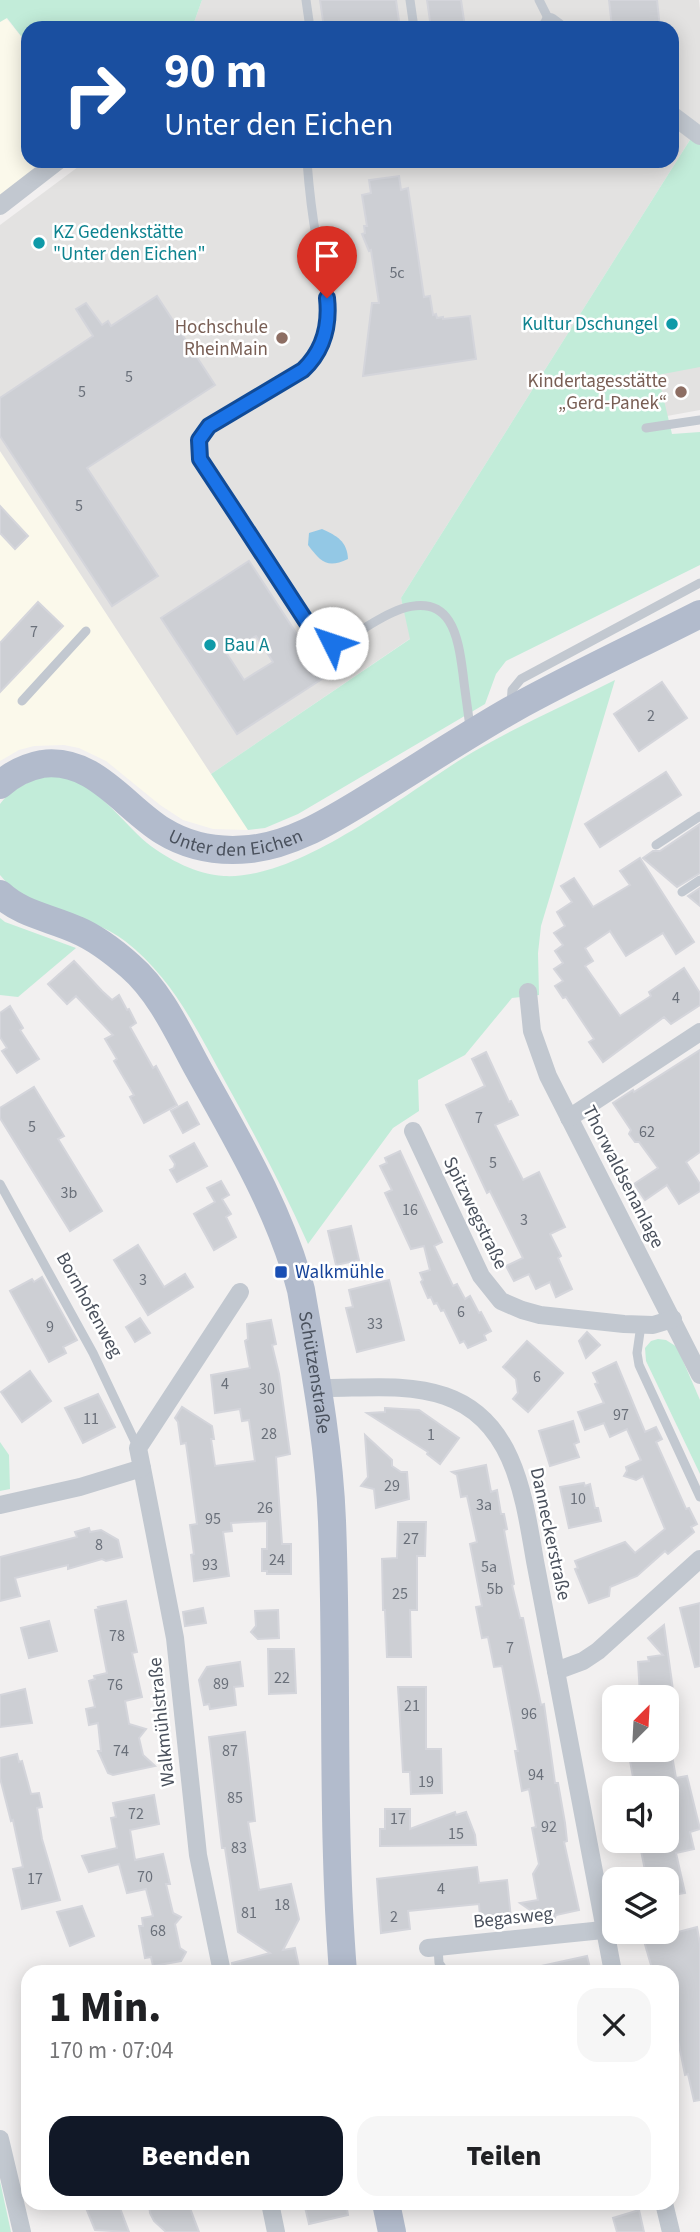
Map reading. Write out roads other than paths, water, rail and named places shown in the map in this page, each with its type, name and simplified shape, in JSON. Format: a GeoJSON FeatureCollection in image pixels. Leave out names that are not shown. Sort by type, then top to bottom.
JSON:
{"type":"FeatureCollection","features":[{"type":"Feature","properties":{"kind":"main road","name":"Unter den Eichen"},"geometry":{"type":"LineString","coordinates":[[0,785],[15,773],[37,765],[50,763],[74,766],[95,776],[174,837],[210,848],[250,849],[270,846],[320,825],[511,710],[700,614]]}},
{"type":"Feature","properties":{"kind":"main road","name":"Schützenstraße"},"geometry":{"type":"LineString","coordinates":[[0,894],[15,905],[78,930],[104,945],[145,981],[165,1010],[234,1132],[284,1237],[301,1290],[326,1444],[332,1521],[335,1817],[342,1965]]}},
{"type":"Feature","properties":{"kind":"main road"},"geometry":{"type":"LineString","coordinates":[[387,2210],[392,2232]]}},
{"type":"Feature","properties":{"kind":"street"},"geometry":{"type":"LineString","coordinates":[[679,120],[700,136]]}},
{"type":"Feature","properties":{"kind":"street"},"geometry":{"type":"LineString","coordinates":[[0,206],[49,168]]}},
{"type":"Feature","properties":{"kind":"street","name":"Thorwaldsenanlage"},"geometry":{"type":"LineString","coordinates":[[528,992],[529,1013],[537,1049],[569,1118],[700,1375]]}},
{"type":"Feature","properties":{"kind":"street"},"geometry":{"type":"LineString","coordinates":[[569,1118],[700,1032]]}},
{"type":"Feature","properties":{"kind":"street","name":"Spitzwegstraße"},"geometry":{"type":"LineString","coordinates":[[413,1132],[486,1286],[502,1301],[540,1315],[641,1325],[653,1325],[673,1319]]}},
{"type":"Feature","properties":{"kind":"street"},"geometry":{"type":"LineString","coordinates":[[138,1448],[240,1292]]}},
{"type":"Feature","properties":{"kind":"street","name":"Danneckerstraße"},"geometry":{"type":"LineString","coordinates":[[317,1388],[409,1389],[448,1397],[467,1407],[487,1423],[505,1448],[519,1479],[602,1924]]}},
{"type":"Feature","properties":{"kind":"street","name":"Bornhofenweg"},"geometry":{"type":"LineString","coordinates":[[138,1448],[142,1468]]}},
{"type":"Feature","properties":{"kind":"street"},"geometry":{"type":"LineString","coordinates":[[0,1505],[80,1487],[142,1468]]}},
{"type":"Feature","properties":{"kind":"street","name":"Walkmühlstraße"},"geometry":{"type":"LineString","coordinates":[[142,1468],[175,1638],[198,1855],[221,1965]]}},
{"type":"Feature","properties":{"kind":"street"},"geometry":{"type":"LineString","coordinates":[[556,1671],[583,1661],[598,1651],[700,1559]]}},
{"type":"Feature","properties":{"kind":"street","name":"Begasweg"},"geometry":{"type":"LineString","coordinates":[[433,1947],[602,1930]]}},
{"type":"Feature","properties":{"kind":"street","name":"Danneckerstraße"},"geometry":{"type":"LineString","coordinates":[[606,1944],[611,1965]]}},
{"type":"Feature","properties":{"kind":"street"},"geometry":{"type":"LineString","coordinates":[[0,2139],[22,2232]]}},
{"type":"Feature","properties":{"kind":"street"},"geometry":{"type":"LineString","coordinates":[[271,2210],[276,2232]]}},
{"type":"Feature","properties":{"kind":"street"},"geometry":{"type":"LineString","coordinates":[[666,2210],[671,2232]]}},
{"type":"Feature","properties":{"kind":"lane"},"geometry":{"type":"LineString","coordinates":[[306,0],[309,21]]}},
{"type":"Feature","properties":{"kind":"lane"},"geometry":{"type":"LineString","coordinates":[[411,0],[413,21]]}},
{"type":"Feature","properties":{"kind":"lane"},"geometry":{"type":"LineString","coordinates":[[539,0],[545,21]]}},
{"type":"Feature","properties":{"kind":"lane"},"geometry":{"type":"LineString","coordinates":[[308,168],[328,314],[321,348],[314,360],[303,370],[209,426],[199,440],[200,459],[308,624],[325,639],[339,644],[398,610],[417,605],[433,607],[452,624],[459,645],[471,734]]}},
{"type":"Feature","properties":{"kind":"lane"},"geometry":{"type":"LineString","coordinates":[[646,428],[700,420]]}},
{"type":"Feature","properties":{"kind":"lane"},"geometry":{"type":"LineString","coordinates":[[511,710],[512,690],[521,679],[700,583]]}},
{"type":"Feature","properties":{"kind":"lane"},"geometry":{"type":"LineString","coordinates":[[22,701],[86,631]]}},
{"type":"Feature","properties":{"kind":"lane"},"geometry":{"type":"LineString","coordinates":[[656,845],[700,816]]}},
{"type":"Feature","properties":{"kind":"lane"},"geometry":{"type":"LineString","coordinates":[[682,892],[700,880]]}},
{"type":"Feature","properties":{"kind":"lane","name":"Bornhofenweg"},"geometry":{"type":"LineString","coordinates":[[0,1184],[93,1353],[138,1448]]}},
{"type":"Feature","properties":{"kind":"lane"},"geometry":{"type":"LineString","coordinates":[[641,1325],[637,1353],[639,1365],[700,1497]]}},
{"type":"Feature","properties":{"kind":"lane"},"geometry":{"type":"LineString","coordinates":[[433,1947],[440,1965]]}},
{"type":"Feature","properties":{"kind":"water"},"geometry":{"type":"Polygon","coordinates":[[[322,529],[340,540],[346,548],[348,559],[330,563],[317,556],[308,545],[309,533],[322,529]]]}},
{"type":"Feature","properties":{"kind":"place","name":"KZ Gedenkstätte \"Unter den Eichen\""},"geometry":{"type":"Point","coordinates":[39,243]}},
{"type":"Feature","properties":{"kind":"place","name":"Kultur Dschungel"},"geometry":{"type":"Point","coordinates":[672,324]}},
{"type":"Feature","properties":{"kind":"place","name":"Hochschule RheinMain"},"geometry":{"type":"Point","coordinates":[282,338]}},
{"type":"Feature","properties":{"kind":"place","name":"Kindertagesstätte „Gerd-Panek“"},"geometry":{"type":"Point","coordinates":[681,392]}},
{"type":"Feature","properties":{"kind":"place","name":"Bau A"},"geometry":{"type":"Point","coordinates":[210,645]}},
{"type":"Feature","properties":{"kind":"place","name":"Walkmühle"},"geometry":{"type":"Point","coordinates":[281,1272]}}]}
